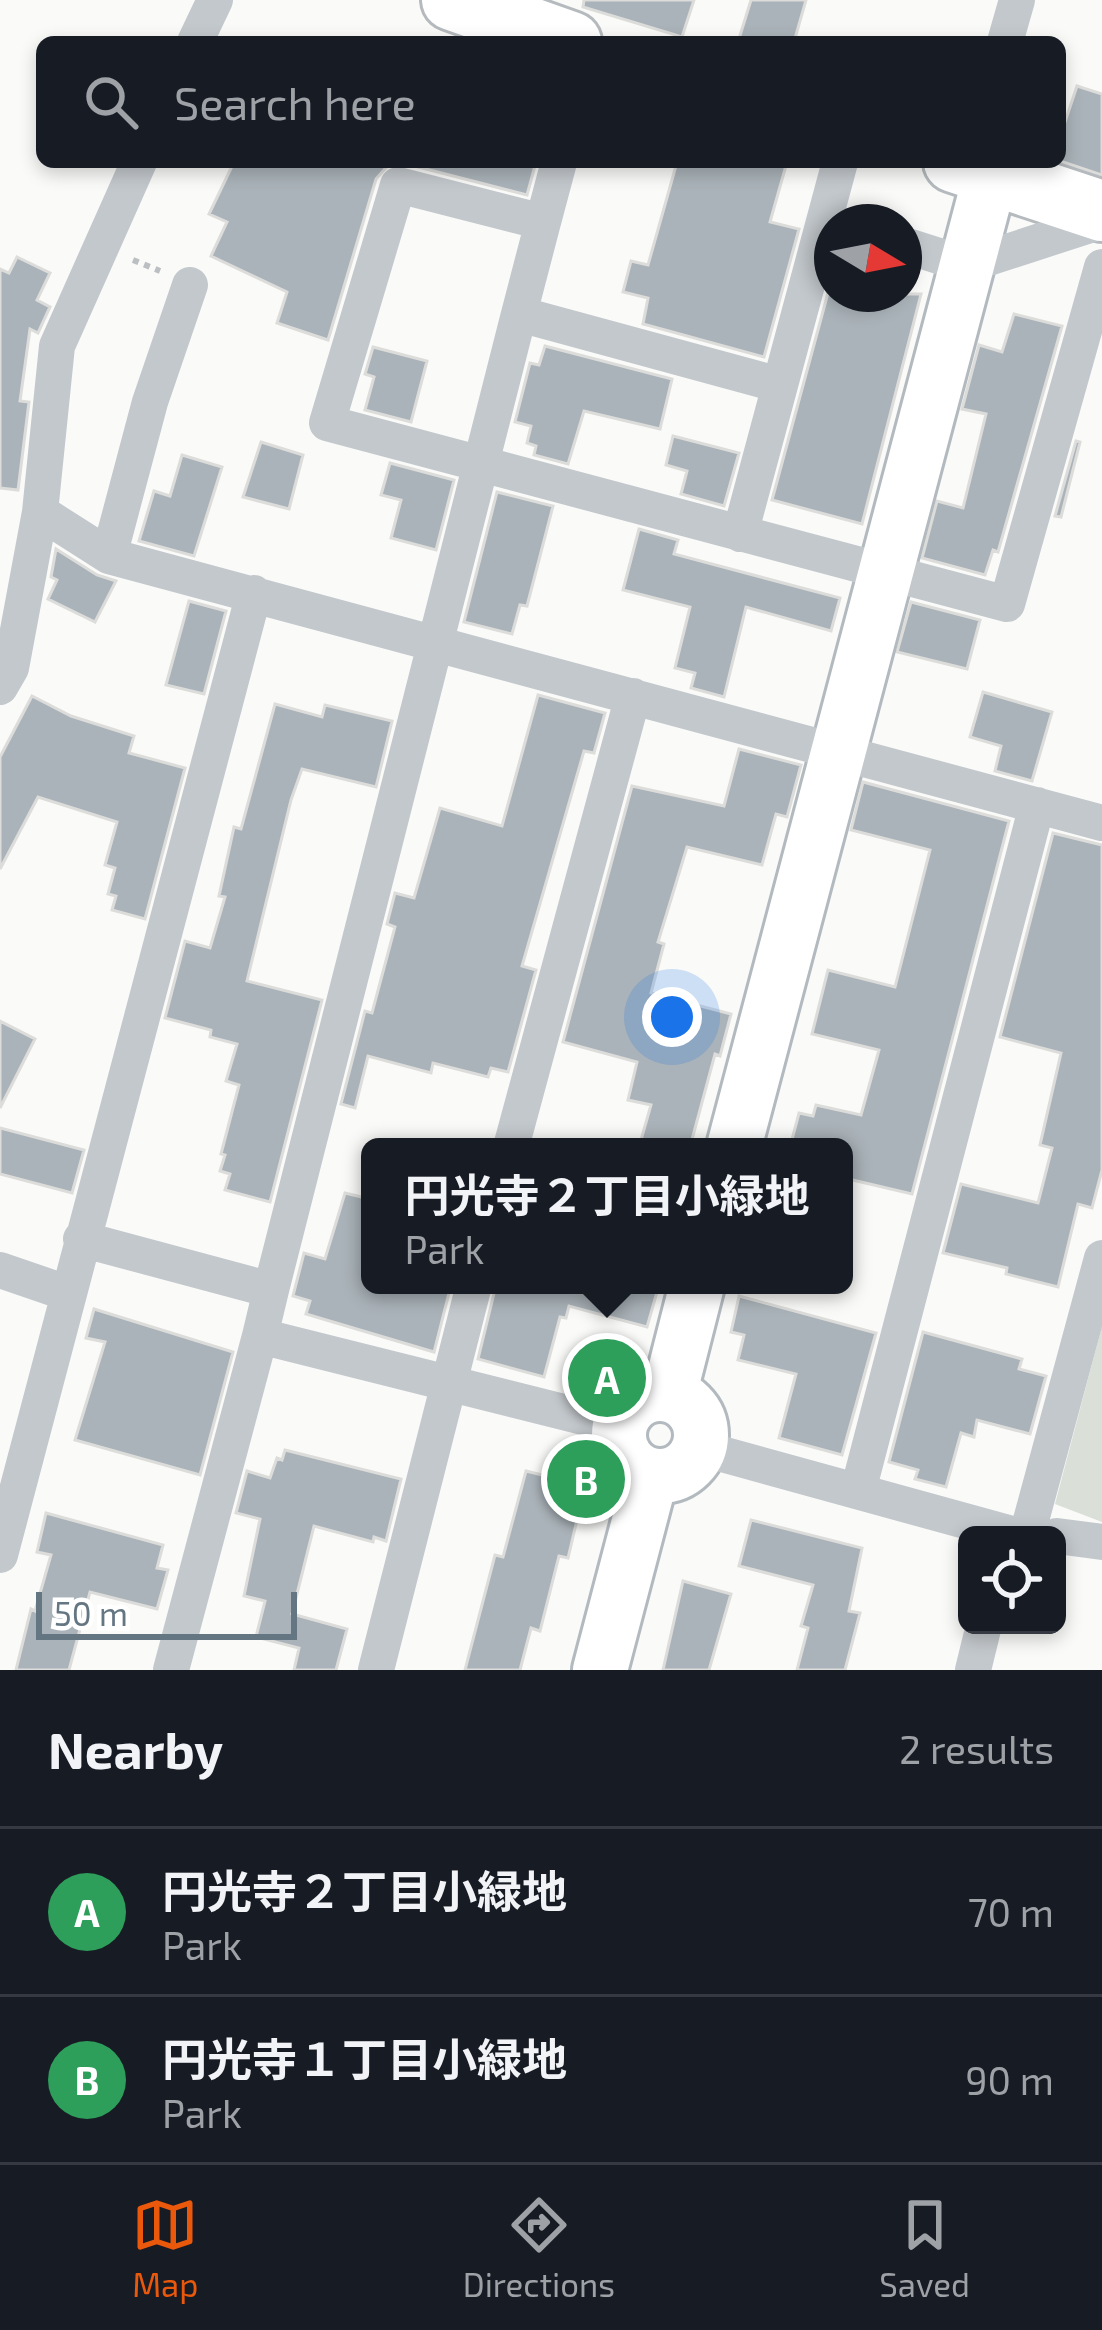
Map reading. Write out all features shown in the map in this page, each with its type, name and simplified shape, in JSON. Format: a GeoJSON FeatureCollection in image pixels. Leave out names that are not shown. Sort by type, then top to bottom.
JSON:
{"type":"FeatureCollection","features":[{"type":"Feature","properties":{"kind":"main road"},"geometry":{"type":"LineString","coordinates":[[452,0],[554,36]]}},
{"type":"Feature","properties":{"kind":"main road"},"geometry":{"type":"LineString","coordinates":[[978,168],[1102,211]]}},
{"type":"Feature","properties":{"kind":"street"},"geometry":{"type":"LineString","coordinates":[[198,36],[215,0]]}},
{"type":"Feature","properties":{"kind":"street"},"geometry":{"type":"LineString","coordinates":[[1007,36],[1017,0]]}},
{"type":"Feature","properties":{"kind":"street"},"geometry":{"type":"LineString","coordinates":[[0,687],[11,668],[40,512],[56,346],[137,168]]}},
{"type":"Feature","properties":{"kind":"street"},"geometry":{"type":"LineString","coordinates":[[171,1670],[557,168]]}},
{"type":"Feature","properties":{"kind":"street"},"geometry":{"type":"LineString","coordinates":[[831,204],[839,168]]}},
{"type":"Feature","properties":{"kind":"street"},"geometry":{"type":"LineString","coordinates":[[736,1138],[967,266],[972,168]]}},
{"type":"Feature","properties":{"kind":"street"},"geometry":{"type":"LineString","coordinates":[[543,222],[398,185],[327,423],[1007,604],[1102,268]]}},
{"type":"Feature","properties":{"kind":"street"},"geometry":{"type":"LineString","coordinates":[[922,251],[967,266],[1102,221]]}},
{"type":"Feature","properties":{"kind":"street"},"geometry":{"type":"LineString","coordinates":[[740,534],[814,269]]}},
{"type":"Feature","properties":{"kind":"street"},"geometry":{"type":"LineString","coordinates":[[110,556],[150,401],[190,285]]}},
{"type":"Feature","properties":{"kind":"street"},"geometry":{"type":"LineString","coordinates":[[519,314],[780,385]]}},
{"type":"Feature","properties":{"kind":"street"},"geometry":{"type":"LineString","coordinates":[[40,512],[110,556],[1102,824]]}},
{"type":"Feature","properties":{"kind":"street"},"geometry":{"type":"LineString","coordinates":[[0,1555],[254,593]]}},
{"type":"Feature","properties":{"kind":"street"},"geometry":{"type":"LineString","coordinates":[[514,1138],[633,696]]}},
{"type":"Feature","properties":{"kind":"street"},"geometry":{"type":"LineString","coordinates":[[857,1491],[1037,806]]}},
{"type":"Feature","properties":{"kind":"street"},"geometry":{"type":"LineString","coordinates":[[81,1239],[272,1290]]}},
{"type":"Feature","properties":{"kind":"street"},"geometry":{"type":"LineString","coordinates":[[1017,1526],[1102,1258]]}},
{"type":"Feature","properties":{"kind":"street"},"geometry":{"type":"LineString","coordinates":[[0,1270],[67,1293]]}},
{"type":"Feature","properties":{"kind":"street"},"geometry":{"type":"LineString","coordinates":[[376,1670],[472,1294]]}},
{"type":"Feature","properties":{"kind":"street"},"geometry":{"type":"LineString","coordinates":[[668,1395],[696,1294]]}},
{"type":"Feature","properties":{"kind":"street"},"geometry":{"type":"LineString","coordinates":[[260,1336],[620,1426]]}},
{"type":"Feature","properties":{"kind":"street"},"geometry":{"type":"LineString","coordinates":[[668,1395],[692,1409],[702,1434],[700,1448],[675,1474],[651,1476],[629,1463],[618,1439],[620,1426],[624,1414],[643,1397],[668,1395]]}},
{"type":"Feature","properties":{"kind":"street"},"geometry":{"type":"LineString","coordinates":[[700,1448],[985,1526]]}},
{"type":"Feature","properties":{"kind":"street"},"geometry":{"type":"LineString","coordinates":[[600,1670],[651,1476]]}},
{"type":"Feature","properties":{"kind":"street"},"geometry":{"type":"LineString","coordinates":[[1066,1537],[1102,1542]]}},
{"type":"Feature","properties":{"kind":"street"},"geometry":{"type":"LineString","coordinates":[[973,1670],[982,1634]]}},
{"type":"Feature","properties":{"kind":"path"},"geometry":{"type":"LineString","coordinates":[[101,245],[190,285]]}},
{"type":"Feature","properties":{"kind":"shaded area"},"geometry":{"type":"Polygon","coordinates":[[[1102,1326],[1102,1522],[1055,1504],[1102,1326]]]}},
{"type":"Feature","properties":{"kind":"building"},"geometry":{"type":"Polygon","coordinates":[[[584,0],[694,0],[682,36],[583,7],[584,0]]]}},
{"type":"Feature","properties":{"kind":"building"},"geometry":{"type":"Polygon","coordinates":[[[751,0],[806,0],[796,36],[740,36],[751,0]]]}},
{"type":"Feature","properties":{"kind":"building"},"geometry":{"type":"Polygon","coordinates":[[[1077,86],[1102,94],[1102,175],[1066,163],[1066,119],[1077,86]]]}},
{"type":"Feature","properties":{"kind":"building"},"geometry":{"type":"Polygon","coordinates":[[[231,168],[386,168],[376,179],[328,340],[277,323],[287,292],[211,256],[227,222],[209,214],[231,168]]]}},
{"type":"Feature","properties":{"kind":"building"},"geometry":{"type":"Polygon","coordinates":[[[422,168],[534,168],[527,195],[422,168]]]}},
{"type":"Feature","properties":{"kind":"building"},"geometry":{"type":"Polygon","coordinates":[[[675,168],[785,168],[770,222],[799,229],[764,357],[643,324],[648,298],[623,292],[631,261],[648,265],[675,168]]]}},
{"type":"Feature","properties":{"kind":"building"},"geometry":{"type":"Polygon","coordinates":[[[17,257],[50,273],[37,300],[50,307],[38,333],[30,329],[20,401],[29,402],[18,490],[0,488],[0,269],[9,273],[17,257]]]}},
{"type":"Feature","properties":{"kind":"building"},"geometry":{"type":"Polygon","coordinates":[[[823,312],[916,312],[862,524],[772,500],[823,312]]]}},
{"type":"Feature","properties":{"kind":"building"},"geometry":{"type":"Polygon","coordinates":[[[1014,314],[1062,326],[998,552],[993,550],[985,575],[922,558],[937,501],[963,508],[986,414],[962,409],[979,345],[1002,352],[1014,314]]]}},
{"type":"Feature","properties":{"kind":"building"},"geometry":{"type":"Polygon","coordinates":[[[545,346],[672,379],[660,429],[584,411],[568,464],[534,455],[536,446],[527,443],[531,426],[515,422],[530,363],[539,365],[545,346]]]}},
{"type":"Feature","properties":{"kind":"building"},"geometry":{"type":"Polygon","coordinates":[[[373,347],[427,361],[411,422],[365,410],[374,377],[365,374],[373,347]]]}},
{"type":"Feature","properties":{"kind":"building"},"geometry":{"type":"Polygon","coordinates":[[[673,436],[739,453],[724,506],[681,494],[687,471],[666,465],[673,436]]]}},
{"type":"Feature","properties":{"kind":"building"},"geometry":{"type":"Polygon","coordinates":[[[1076,441],[1080,442],[1061,517],[1055,516],[1076,441]]]}},
{"type":"Feature","properties":{"kind":"building"},"geometry":{"type":"Polygon","coordinates":[[[261,442],[303,455],[289,509],[243,497],[261,442]]]}},
{"type":"Feature","properties":{"kind":"building"},"geometry":{"type":"Polygon","coordinates":[[[182,455],[222,467],[194,556],[139,541],[154,491],[170,496],[182,455]]]}},
{"type":"Feature","properties":{"kind":"building"},"geometry":{"type":"Polygon","coordinates":[[[390,463],[454,480],[436,550],[391,538],[401,500],[381,495],[390,463]]]}},
{"type":"Feature","properties":{"kind":"building"},"geometry":{"type":"Polygon","coordinates":[[[497,492],[553,506],[527,606],[520,605],[512,634],[464,622],[497,492]]]}},
{"type":"Feature","properties":{"kind":"building"},"geometry":{"type":"Polygon","coordinates":[[[639,529],[678,540],[674,554],[840,598],[831,631],[746,607],[724,697],[691,688],[695,673],[675,668],[690,607],[623,590],[639,529]]]}},
{"type":"Feature","properties":{"kind":"building"},"geometry":{"type":"Polygon","coordinates":[[[56,549],[97,575],[116,581],[95,622],[48,599],[57,580],[51,577],[56,549]]]}},
{"type":"Feature","properties":{"kind":"building"},"geometry":{"type":"Polygon","coordinates":[[[189,601],[226,611],[204,694],[166,685],[189,601]]]}},
{"type":"Feature","properties":{"kind":"building"},"geometry":{"type":"Polygon","coordinates":[[[911,602],[980,620],[967,669],[897,652],[911,602]]]}},
{"type":"Feature","properties":{"kind":"building"},"geometry":{"type":"Polygon","coordinates":[[[983,692],[1052,712],[1032,781],[995,771],[1001,746],[970,737],[983,692]]]}},
{"type":"Feature","properties":{"kind":"building"},"geometry":{"type":"Polygon","coordinates":[[[538,695],[605,713],[594,753],[584,751],[522,966],[536,970],[508,1072],[491,1068],[488,1077],[433,1063],[431,1073],[368,1056],[355,1108],[341,1104],[365,1011],[372,1013],[395,927],[387,924],[395,893],[414,898],[440,808],[502,826],[538,695]]]}},
{"type":"Feature","properties":{"kind":"building"},"geometry":{"type":"Polygon","coordinates":[[[32,696],[71,716],[134,736],[129,753],[185,768],[145,919],[112,910],[116,896],[108,894],[115,868],[105,865],[117,822],[38,797],[0,869],[0,757],[32,696]]]}},
{"type":"Feature","properties":{"kind":"building"},"geometry":{"type":"Polygon","coordinates":[[[275,704],[322,717],[325,705],[392,721],[376,787],[302,769],[291,800],[247,981],[322,1000],[270,1202],[225,1190],[230,1174],[220,1171],[239,1085],[226,1081],[237,1044],[210,1037],[211,1030],[165,1018],[185,941],[210,948],[225,897],[219,896],[234,827],[241,829],[275,704]]]}},
{"type":"Feature","properties":{"kind":"building"},"geometry":{"type":"Polygon","coordinates":[[[739,749],[801,765],[787,817],[776,814],[762,865],[687,847],[658,942],[664,944],[651,993],[731,1014],[692,1138],[642,1138],[651,1105],[628,1100],[637,1062],[563,1042],[632,786],[724,806],[739,749]]]}},
{"type":"Feature","properties":{"kind":"building"},"geometry":{"type":"Polygon","coordinates":[[[863,782],[1009,821],[912,1194],[853,1180],[853,1138],[792,1138],[799,1113],[813,1116],[816,1105],[861,1115],[879,1050],[812,1034],[828,970],[895,987],[930,850],[851,830],[863,782]]]}},
{"type":"Feature","properties":{"kind":"building"},"geometry":{"type":"Polygon","coordinates":[[[1053,833],[1102,845],[1102,1170],[1092,1208],[1078,1204],[1058,1287],[1006,1274],[1007,1268],[943,1253],[961,1184],[1038,1203],[1052,1148],[1040,1145],[1061,1053],[1000,1037],[1053,833]]]}},
{"type":"Feature","properties":{"kind":"building"},"geometry":{"type":"Polygon","coordinates":[[[0,1021],[35,1039],[0,1108],[0,1021]]]}},
{"type":"Feature","properties":{"kind":"building"},"geometry":{"type":"Polygon","coordinates":[[[0,1128],[84,1150],[72,1193],[0,1174],[0,1128]]]}},
{"type":"Feature","properties":{"kind":"building"},"geometry":{"type":"Polygon","coordinates":[[[345,1193],[361,1197],[361,1294],[449,1294],[434,1352],[306,1314],[310,1301],[293,1296],[304,1253],[325,1259],[345,1193]]]}},
{"type":"Feature","properties":{"kind":"building"},"geometry":{"type":"Polygon","coordinates":[[[494,1294],[656,1294],[647,1327],[569,1306],[566,1318],[560,1317],[544,1377],[478,1359],[494,1294]]]}},
{"type":"Feature","properties":{"kind":"building"},"geometry":{"type":"Polygon","coordinates":[[[739,1296],[876,1333],[842,1455],[779,1438],[796,1374],[738,1360],[744,1335],[731,1332],[739,1296]]]}},
{"type":"Feature","properties":{"kind":"building"},"geometry":{"type":"Polygon","coordinates":[[[94,1309],[233,1352],[200,1475],[75,1440],[105,1342],[86,1338],[94,1309]]]}},
{"type":"Feature","properties":{"kind":"building"},"geometry":{"type":"Polygon","coordinates":[[[923,1332],[1022,1359],[1019,1369],[1046,1376],[1030,1434],[977,1420],[974,1437],[961,1433],[946,1487],[915,1479],[918,1470],[889,1462],[923,1332]]]}},
{"type":"Feature","properties":{"kind":"building"},"geometry":{"type":"Polygon","coordinates":[[[285,1450],[401,1479],[386,1541],[374,1537],[373,1542],[314,1526],[292,1614],[347,1629],[336,1670],[294,1670],[299,1648],[256,1637],[265,1601],[244,1596],[260,1519],[236,1513],[247,1471],[270,1478],[285,1450]]]}},
{"type":"Feature","properties":{"kind":"building"},"geometry":{"type":"Polygon","coordinates":[[[526,1471],[571,1482],[565,1499],[581,1503],[568,1558],[559,1556],[540,1631],[531,1628],[520,1670],[465,1670],[495,1555],[503,1557],[526,1471]]]}},
{"type":"Feature","properties":{"kind":"building"},"geometry":{"type":"Polygon","coordinates":[[[46,1513],[163,1545],[157,1568],[168,1570],[157,1609],[90,1592],[69,1670],[16,1670],[51,1555],[37,1552],[46,1513]]]}},
{"type":"Feature","properties":{"kind":"building"},"geometry":{"type":"Polygon","coordinates":[[[751,1520],[862,1548],[849,1611],[860,1613],[845,1670],[797,1670],[808,1628],[801,1626],[813,1585],[739,1566],[751,1520]]]}},
{"type":"Feature","properties":{"kind":"building"},"geometry":{"type":"Polygon","coordinates":[[[683,1581],[731,1594],[709,1670],[663,1670],[683,1581]]]}},
{"type":"Feature","properties":{"kind":"place","name":"円光寺２丁目小緑地"},"geometry":{"type":"Point","coordinates":[607,1378]}},
{"type":"Feature","properties":{"kind":"place","name":"円光寺１丁目小緑地"},"geometry":{"type":"Point","coordinates":[586,1479]}}]}
